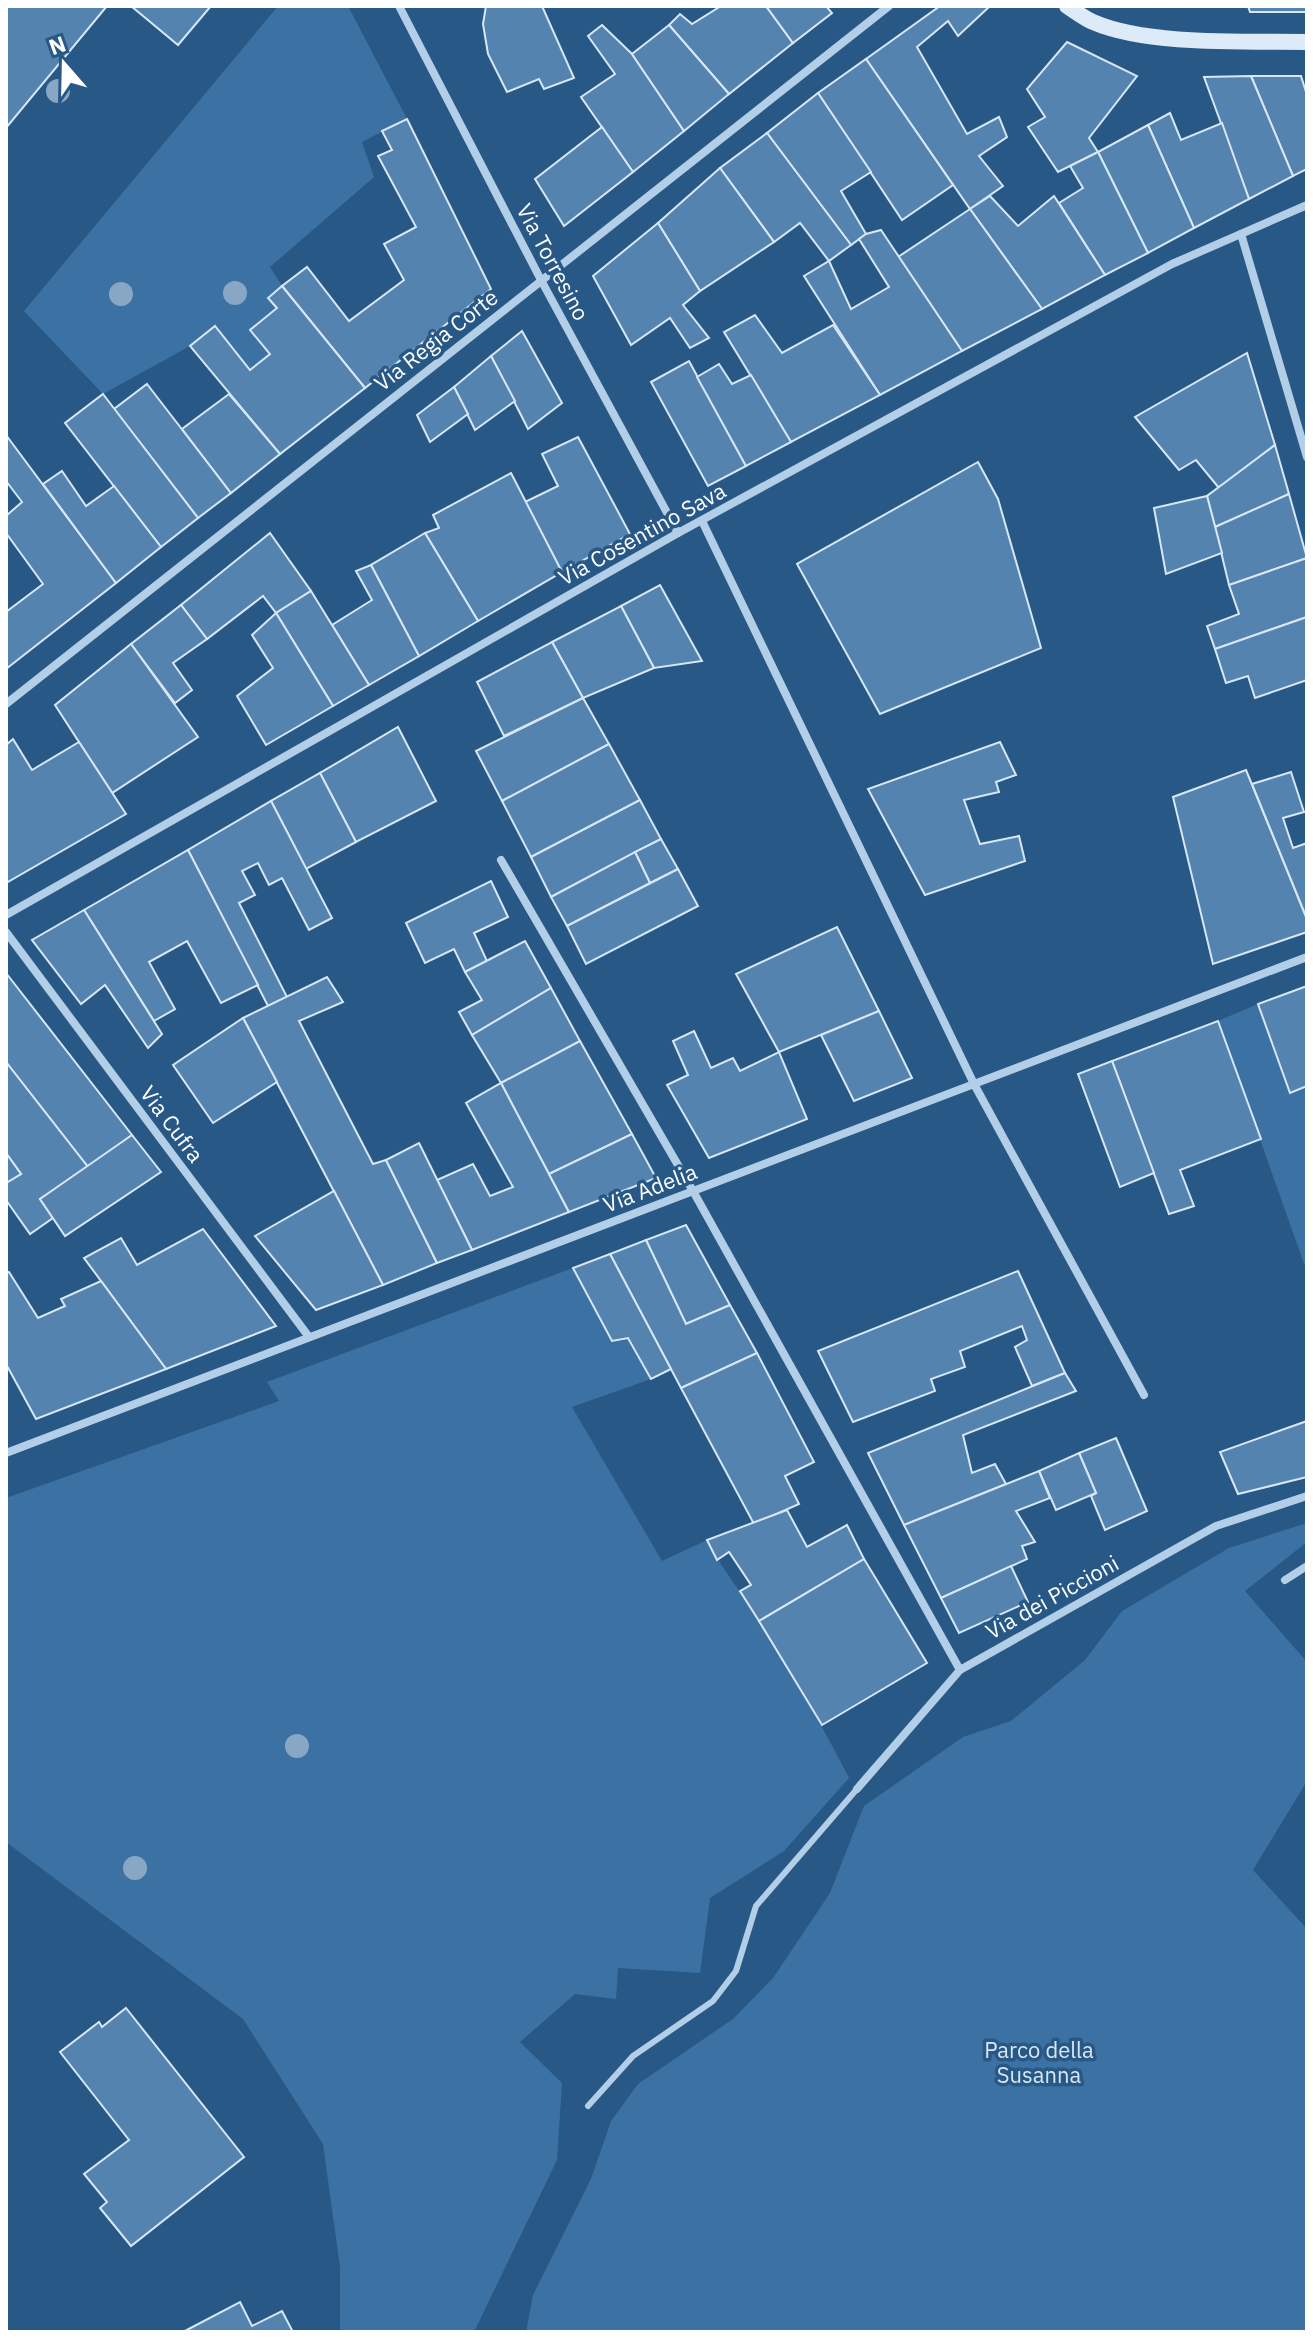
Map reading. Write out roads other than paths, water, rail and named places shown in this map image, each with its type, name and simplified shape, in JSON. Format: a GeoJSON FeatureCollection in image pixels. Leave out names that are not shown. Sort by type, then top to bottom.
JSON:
{"type":"FeatureCollection","features":[{"type":"Feature","properties":{"kind":"street","name":"Via Torresino"},"geometry":{"type":"LineString","coordinates":[[399,6],[541,280],[678,533]]}},
{"type":"Feature","properties":{"kind":"street","name":"Via Regia Corte"},"geometry":{"type":"LineString","coordinates":[[6,704],[889,6]]}},
{"type":"Feature","properties":{"kind":"street"},"geometry":{"type":"LineString","coordinates":[[1067,6],[1093,22],[1134,33],[1197,40],[1307,42]]}},
{"type":"Feature","properties":{"kind":"street","name":"Via Cosentino Sava"},"geometry":{"type":"LineString","coordinates":[[6,915],[678,533],[1172,264],[1307,205]]}},
{"type":"Feature","properties":{"kind":"street"},"geometry":{"type":"LineString","coordinates":[[1241,234],[1307,457]]}},
{"type":"Feature","properties":{"kind":"street"},"geometry":{"type":"LineString","coordinates":[[702,521],[974,1084],[1144,1395]]}},
{"type":"Feature","properties":{"kind":"street"},"geometry":{"type":"LineString","coordinates":[[501,860],[693,1191],[960,1670]]}},
{"type":"Feature","properties":{"kind":"street","name":"Via Cufra"},"geometry":{"type":"LineString","coordinates":[[6,932],[309,1337]]}},
{"type":"Feature","properties":{"kind":"street","name":"Via Adelia"},"geometry":{"type":"LineString","coordinates":[[6,1453],[1307,957]]}},
{"type":"Feature","properties":{"kind":"street","name":"Via dei Piccioni"},"geometry":{"type":"LineString","coordinates":[[857,1789],[960,1670],[1216,1526],[1307,1496]]}},
{"type":"Feature","properties":{"kind":"street"},"geometry":{"type":"LineString","coordinates":[[1285,1580],[1307,1566]]}},
{"type":"Feature","properties":{"kind":"lane"},"geometry":{"type":"LineString","coordinates":[[588,2106],[633,2056],[713,2001],[736,1971],[756,1906],[857,1789]]}},
{"type":"Feature","properties":{"kind":"park label","name":"Parco della Susanna"},"geometry":{"type":"Point","coordinates":[1039,2062]}}]}
